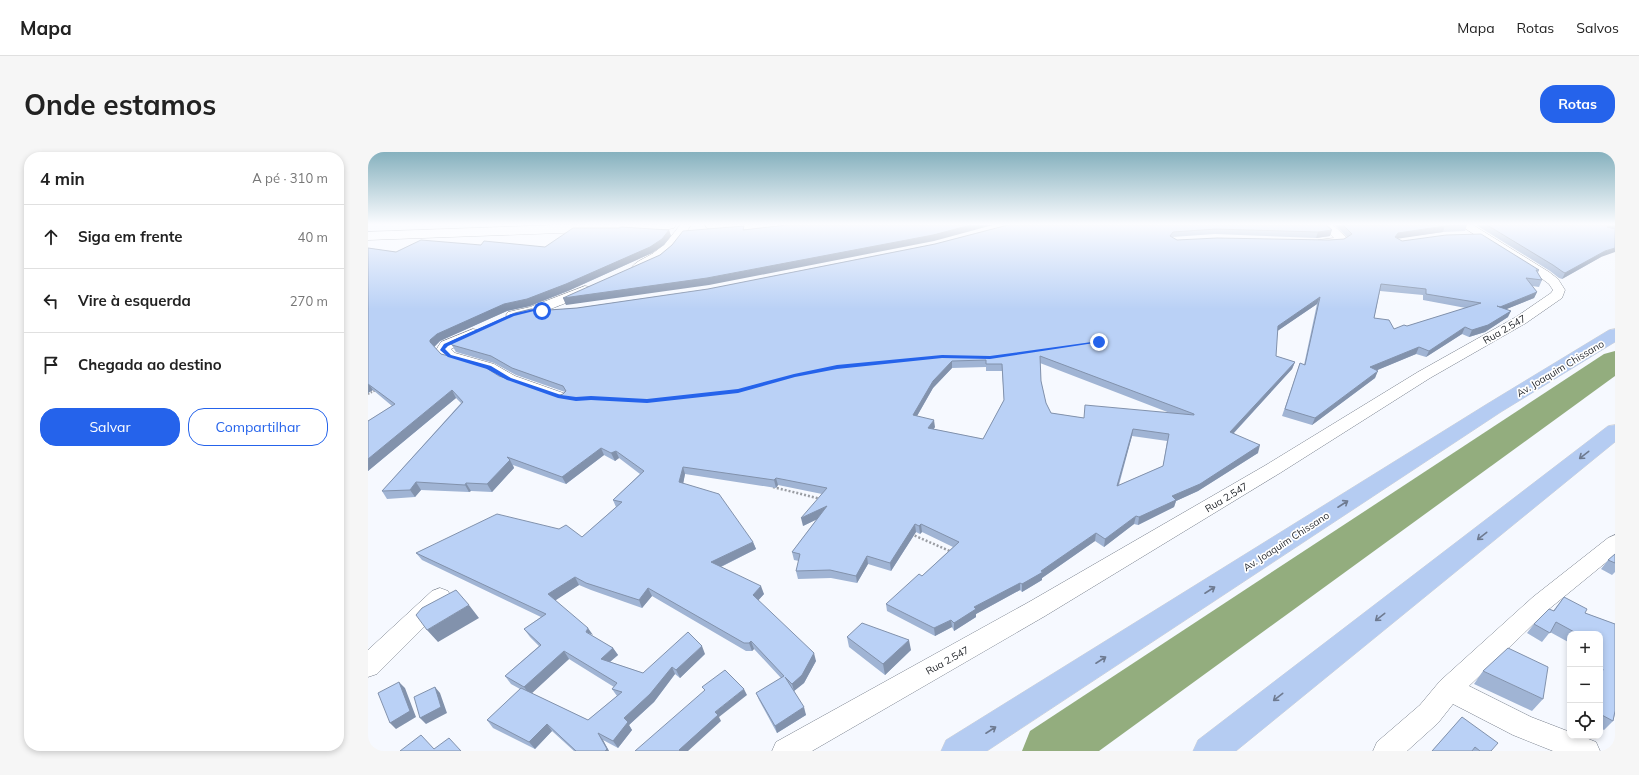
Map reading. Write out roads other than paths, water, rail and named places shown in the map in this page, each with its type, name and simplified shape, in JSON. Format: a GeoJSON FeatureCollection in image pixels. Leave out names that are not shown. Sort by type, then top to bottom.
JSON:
{"type":"FeatureCollection","features":[{"type":"Feature","properties":{"kind":"main road","name":"Av. Joaquim Chissano"},"geometry":{"type":"LineString","coordinates":[[958,751],[1494,408],[1615,334]]}},
{"type":"Feature","properties":{"kind":"main road"},"geometry":{"type":"LineString","coordinates":[[1210,751],[1615,431]]}},
{"type":"Feature","properties":{"kind":"street"},"geometry":{"type":"LineString","coordinates":[[624,273],[662,253]]}},
{"type":"Feature","properties":{"kind":"street","name":"Rua 2.547"},"geometry":{"type":"LineString","coordinates":[[786,751],[1037,609],[1273,469],[1424,375],[1521,320],[1557,295],[1559,290],[1554,282],[1503,253]]}},
{"type":"Feature","properties":{"kind":"street"},"geometry":{"type":"LineString","coordinates":[[499,321],[512,315],[534,310],[595,286]]}},
{"type":"Feature","properties":{"kind":"street"},"geometry":{"type":"LineString","coordinates":[[534,310],[566,310]]}},
{"type":"Feature","properties":{"kind":"street"},"geometry":{"type":"LineString","coordinates":[[485,328],[446,345],[443,350],[450,356],[489,368],[509,379],[560,397]]}},
{"type":"Feature","properties":{"kind":"street"},"geometry":{"type":"LineString","coordinates":[[1387,751],[1429,714],[1449,689],[1541,603],[1615,543]]}},
{"type":"Feature","properties":{"kind":"street"},"geometry":{"type":"LineString","coordinates":[[368,666],[440,597]]}},
{"type":"Feature","properties":{"kind":"street"},"geometry":{"type":"LineString","coordinates":[[1449,689],[1522,726],[1586,751]]}},
{"type":"Feature","properties":{"kind":"waterway"},"geometry":{"type":"LineString","coordinates":[[1051,751],[1615,361]]}}]}
